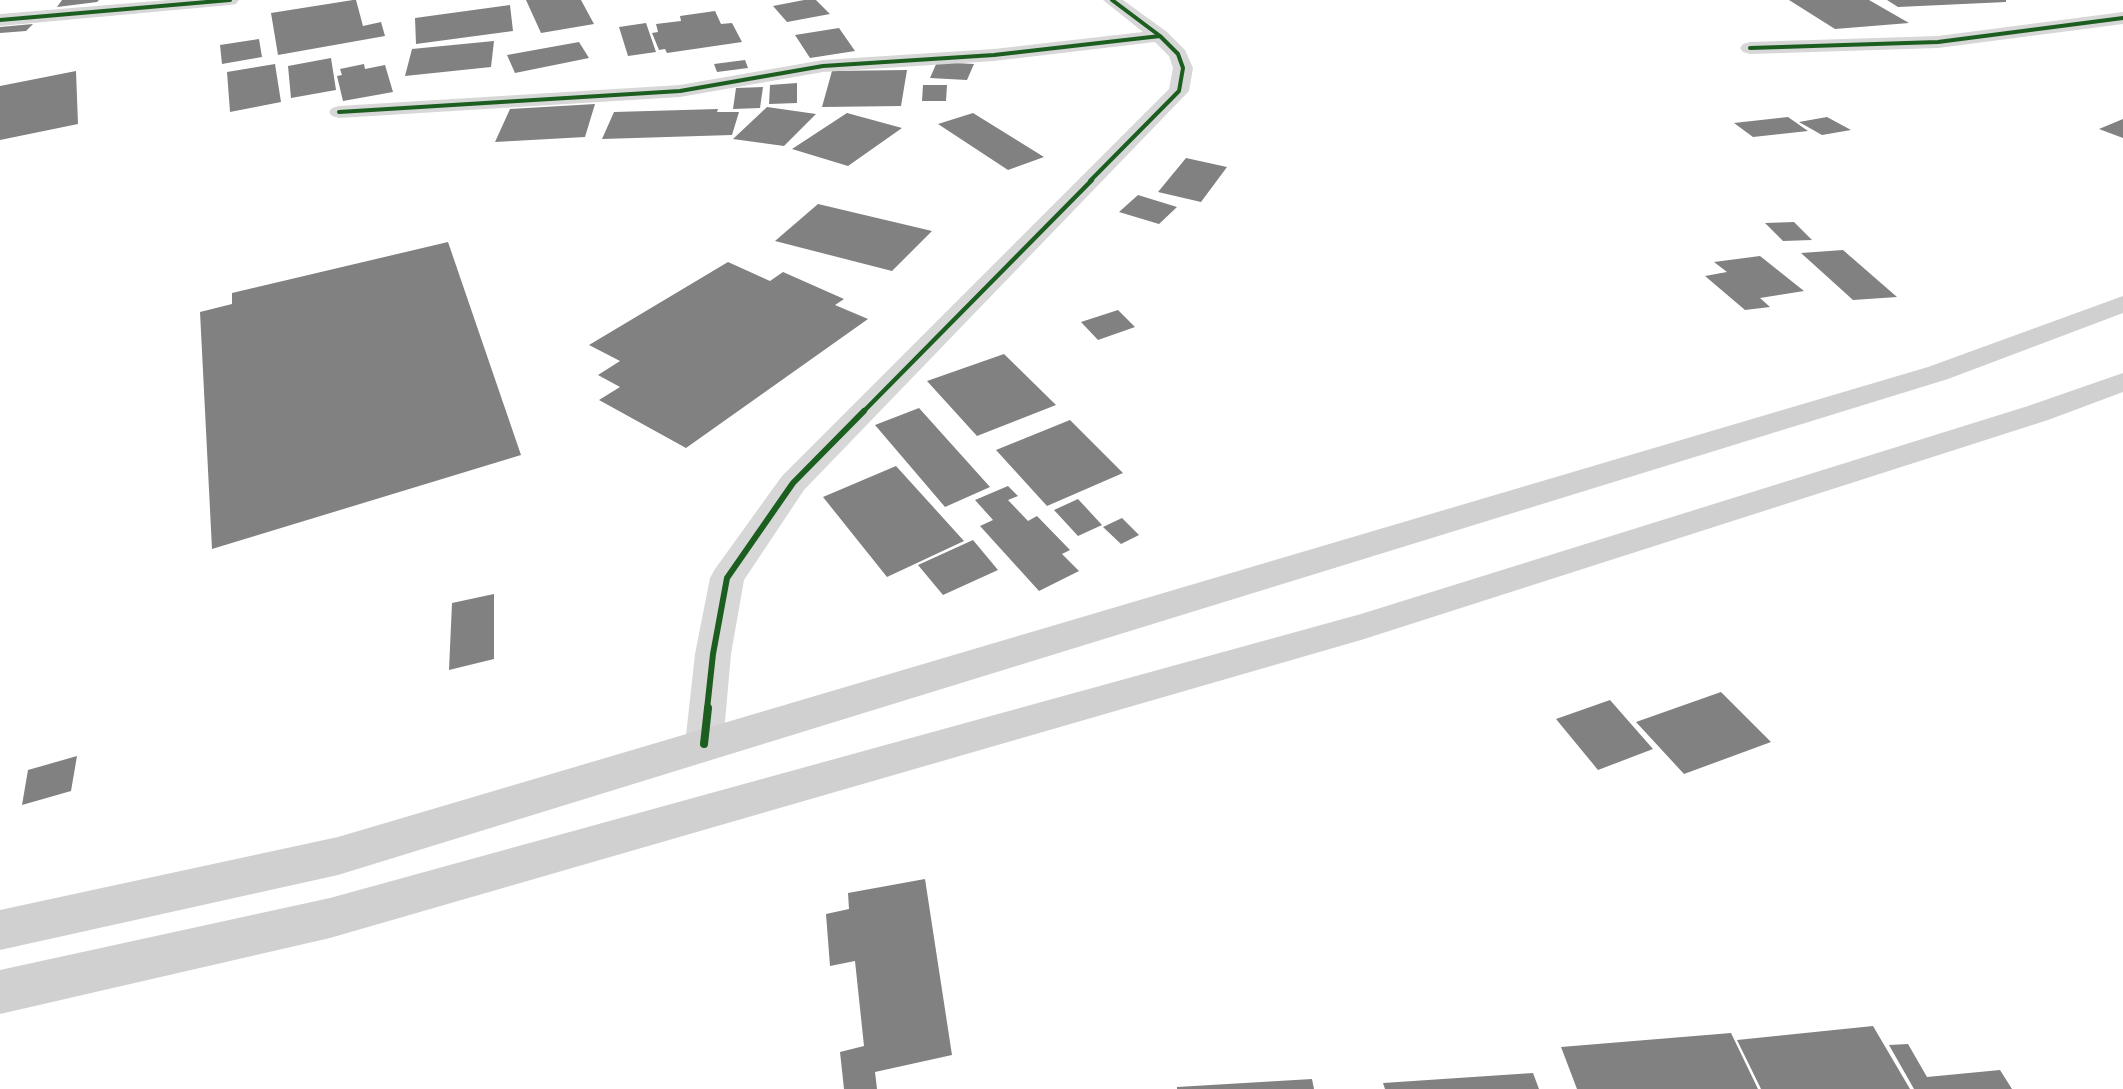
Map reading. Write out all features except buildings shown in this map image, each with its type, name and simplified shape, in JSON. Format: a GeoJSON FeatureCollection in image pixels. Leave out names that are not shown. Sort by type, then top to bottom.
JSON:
{"type":"FeatureCollection","features":[{"type":"Feature","properties":{"kind":"main road"},"geometry":{"type":"LineString","coordinates":[[0,930],[338,856],[1938,373],[2123,304]]}},
{"type":"Feature","properties":{"kind":"main road"},"geometry":{"type":"LineString","coordinates":[[0,992],[330,918],[1360,627],[2038,413],[2123,382]]}},
{"type":"Feature","properties":{"kind":"street"},"geometry":{"type":"LineString","coordinates":[[0,20],[230,0]]}},
{"type":"Feature","properties":{"kind":"street"},"geometry":{"type":"LineString","coordinates":[[704,744],[713,654],[727,578],[793,483],[1179,91],[1183,68],[1178,54],[1160,36],[1112,0]]}},
{"type":"Feature","properties":{"kind":"street"},"geometry":{"type":"LineString","coordinates":[[1750,48],[1938,42],[2123,18]]}},
{"type":"Feature","properties":{"kind":"street"},"geometry":{"type":"LineString","coordinates":[[339,112],[680,91],[823,66],[994,55],[1160,36]]}},
{"type":"Feature","properties":{"kind":"cycle path"},"geometry":{"type":"LineString","coordinates":[[0,20],[230,0]]}},
{"type":"Feature","properties":{"kind":"cycle path"},"geometry":{"type":"LineString","coordinates":[[704,744],[713,654],[727,578],[793,483],[1179,91],[1183,68],[1178,54],[1160,36],[1112,0]]}},
{"type":"Feature","properties":{"kind":"cycle path"},"geometry":{"type":"LineString","coordinates":[[1750,48],[1938,42],[2123,18]]}},
{"type":"Feature","properties":{"kind":"cycle path"},"geometry":{"type":"LineString","coordinates":[[339,112],[680,91],[823,66],[994,55],[1160,36]]}}]}
